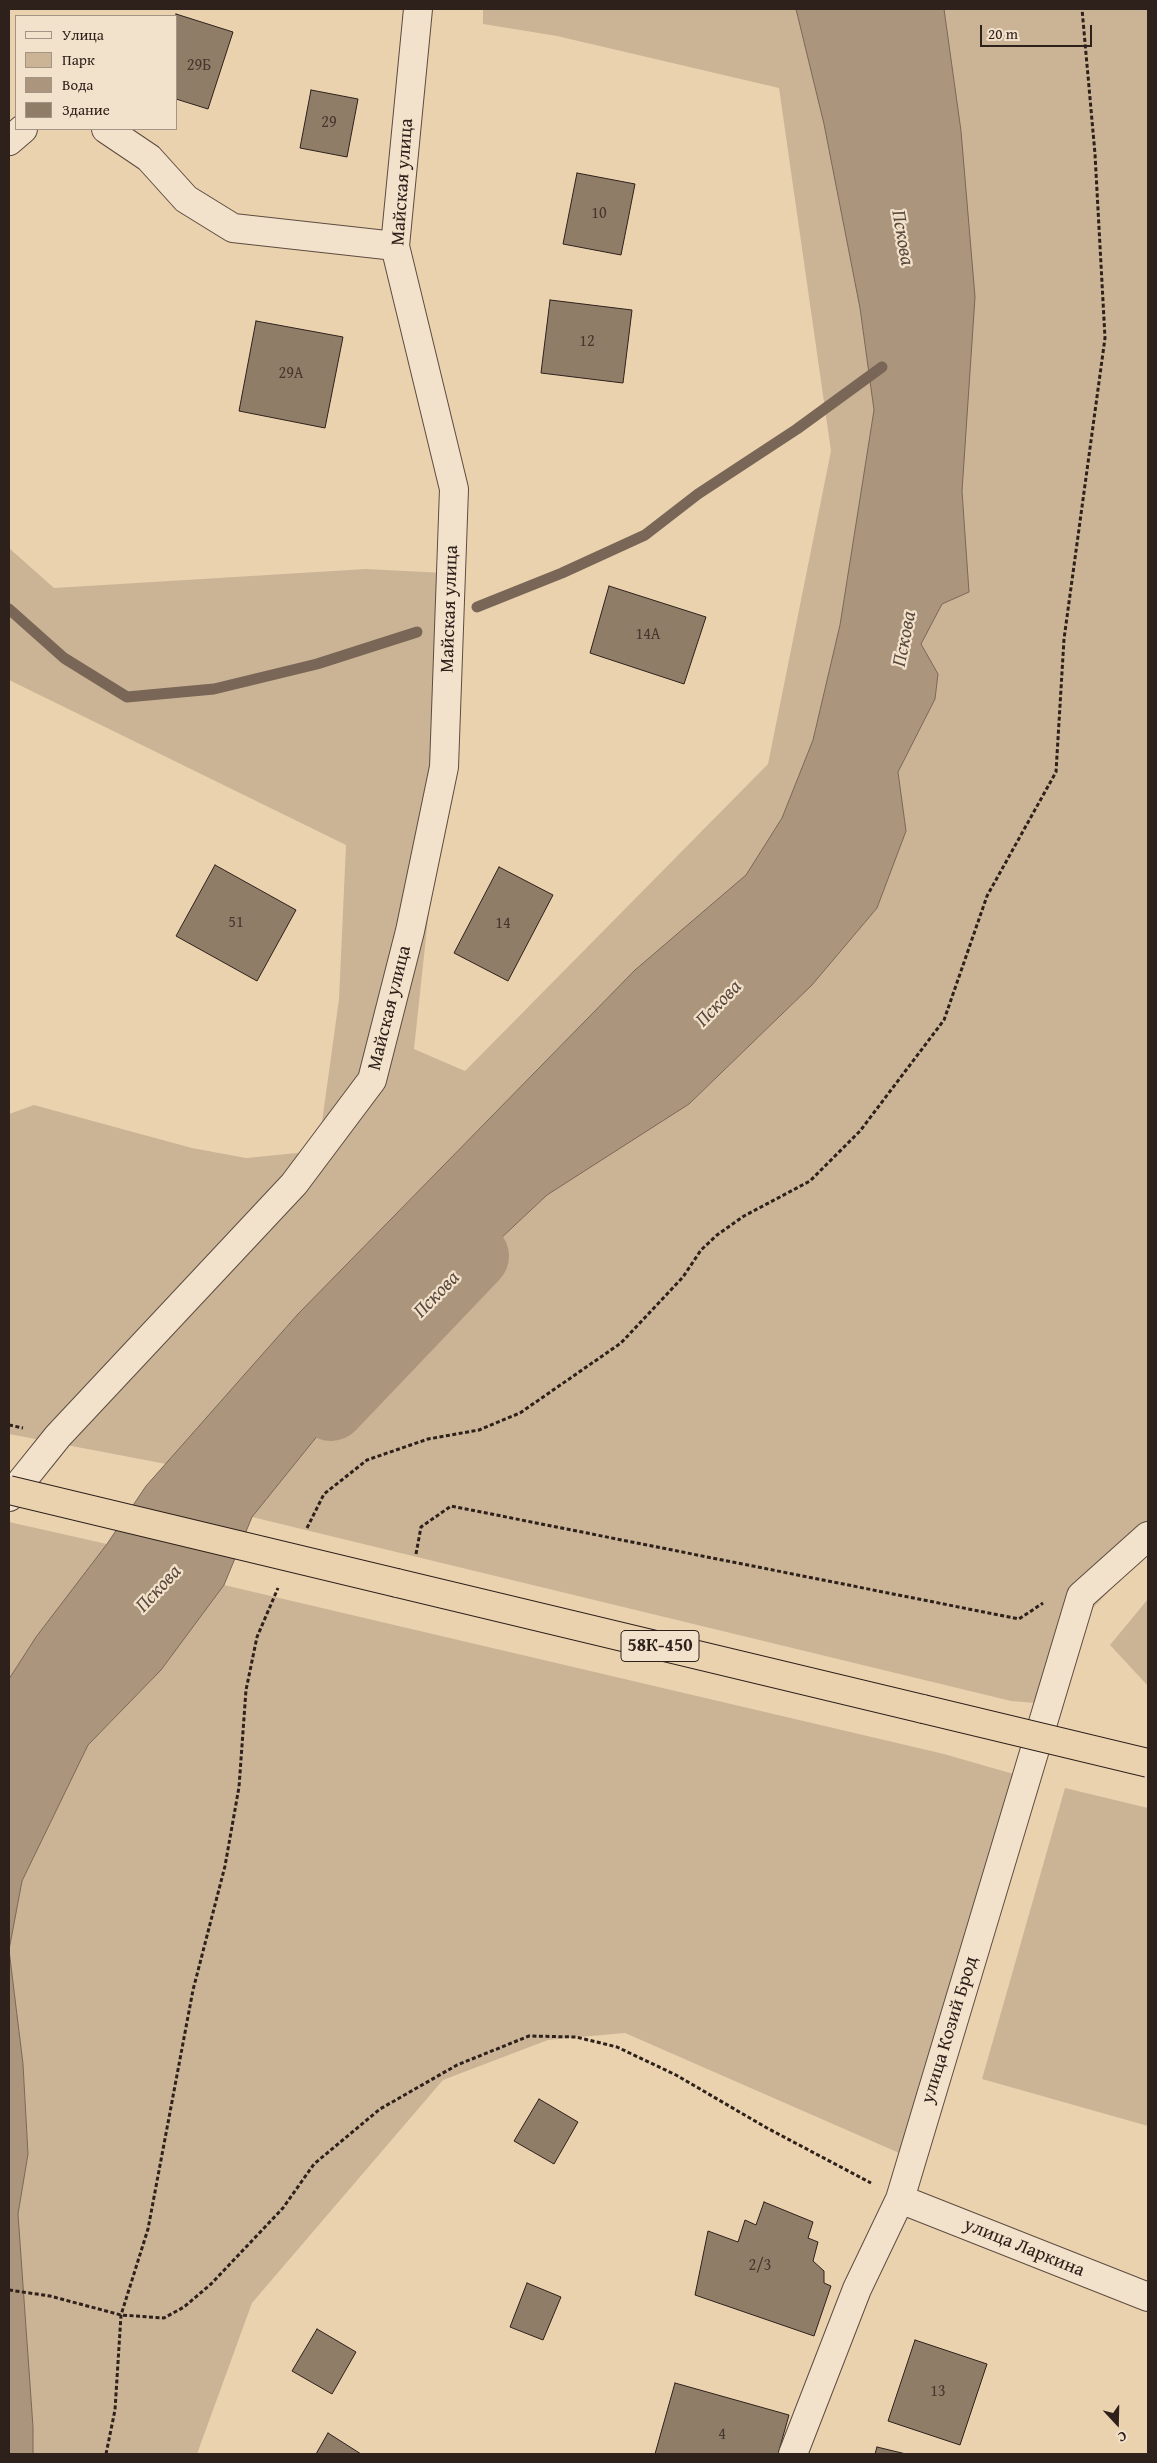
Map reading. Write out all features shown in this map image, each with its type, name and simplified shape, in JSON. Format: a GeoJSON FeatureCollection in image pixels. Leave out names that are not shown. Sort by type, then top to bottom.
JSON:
{"type":"FeatureCollection","features":[{"type":"Feature","properties":{"kind":"highway","name":"58К-450"},"geometry":{"type":"LineString","coordinates":[[9,1490],[1148,1763]]}},
{"type":"Feature","properties":{"kind":"street","name":"Майская улица"},"geometry":{"type":"LineString","coordinates":[[9,1497],[58,1436],[294,1184],[372,1080],[410,931],[444,767],[454,490],[395,246],[418,9]]}},
{"type":"Feature","properties":{"kind":"street"},"geometry":{"type":"LineString","coordinates":[[9,141],[22,130]]}},
{"type":"Feature","properties":{"kind":"street"},"geometry":{"type":"LineString","coordinates":[[107,130],[149,158],[186,199],[232,228],[395,246]]}},
{"type":"Feature","properties":{"kind":"street"},"geometry":{"type":"LineString","coordinates":[[1081,1596],[1148,1536]]}},
{"type":"Feature","properties":{"kind":"street","name":"улица Козий Брод"},"geometry":{"type":"LineString","coordinates":[[793,2454],[857,2289],[900,2199],[1081,1596]]}},
{"type":"Feature","properties":{"kind":"street","name":"улица Ларкина"},"geometry":{"type":"LineString","coordinates":[[900,2199],[1148,2297]]}},
{"type":"Feature","properties":{"kind":"path"},"geometry":{"type":"LineString","coordinates":[[303,1536],[324,1494],[367,1460],[428,1438],[479,1430],[520,1413],[621,1343],[683,1277],[701,1250],[717,1234],[744,1216],[810,1181],[860,1131],[944,1020],[987,896],[1056,772],[1064,639],[1105,338],[1094,154],[1082,9]]}},
{"type":"Feature","properties":{"kind":"path"},"geometry":{"type":"LineString","coordinates":[[415,1557],[421,1527],[451,1506],[1019,1619],[1059,1593],[1081,1596]]}},
{"type":"Feature","properties":{"kind":"path"},"geometry":{"type":"LineString","coordinates":[[106,2454],[115,2410],[121,2315],[148,2229],[194,1990],[225,1866],[240,1787],[246,1690],[257,1637],[279,1586]]}},
{"type":"Feature","properties":{"kind":"path"},"geometry":{"type":"LineString","coordinates":[[9,2290],[50,2296],[121,2315],[164,2318],[184,2307],[211,2284],[283,2208],[314,2164],[380,2110],[457,2065],[529,2036],[576,2037],[617,2047],[676,2075],[767,2128],[900,2199]]}},
{"type":"Feature","properties":{"kind":"green space"},"geometry":{"type":"Polygon","coordinates":[[[483,9],[796,9],[824,124],[860,308],[874,410],[840,625],[813,740],[782,818],[746,875],[635,970],[298,1314],[166,1464],[9,1434],[9,1114],[34,1105],[192,1148],[246,1158],[318,1151],[339,999],[346,845],[9,680],[9,548],[54,588],[366,569],[465,574],[414,1049],[465,1071],[768,764],[831,451],[779,88],[557,36],[483,24],[483,9]]]}},
{"type":"Feature","properties":{"kind":"green space"},"geometry":{"type":"Polygon","coordinates":[[[944,9],[1148,9],[1148,1550],[1092,1609],[1063,1651],[1048,1704],[1011,1701],[252,1517],[401,1332],[547,1195],[689,1104],[812,985],[877,908],[906,831],[898,772],[935,699],[938,674],[921,644],[942,604],[969,592],[962,491],[961,131],[944,9]]]}},
{"type":"Feature","properties":{"kind":"green space"},"geometry":{"type":"Polygon","coordinates":[[[9,1522],[107,1544],[36,1637],[9,1679],[9,1522]]]}},
{"type":"Feature","properties":{"kind":"green space"},"geometry":{"type":"Polygon","coordinates":[[[224,1585],[944,1754],[1024,1777],[906,2156],[625,2033],[548,2040],[443,2080],[252,2303],[197,2454],[33,2454],[33,2427],[18,2213],[28,2154],[23,2064],[9,1950],[22,1881],[88,1745],[161,1670],[224,1585]]]}},
{"type":"Feature","properties":{"kind":"green space"},"geometry":{"type":"Polygon","coordinates":[[[1148,1599],[1148,1686],[1110,1645],[1148,1599]]]}},
{"type":"Feature","properties":{"kind":"green space"},"geometry":{"type":"Polygon","coordinates":[[[1065,1788],[1148,1808],[1148,2126],[982,2079],[1065,1788]]]}},
{"type":"Feature","properties":{"kind":"water"},"geometry":{"type":"Polygon","coordinates":[[[796,9],[944,9],[961,131],[975,297],[962,491],[969,592],[942,604],[921,644],[938,674],[935,699],[898,772],[906,831],[877,908],[812,985],[689,1104],[547,1195],[401,1332],[252,1517],[224,1585],[161,1670],[88,1745],[22,1881],[9,1950],[9,1679],[36,1637],[107,1544],[146,1486],[298,1314],[635,970],[746,875],[782,818],[813,740],[840,625],[874,410],[860,308],[824,124],[796,9]]]}},
{"type":"Feature","properties":{"kind":"water"},"geometry":{"type":"Polygon","coordinates":[[[9,1950],[23,2064],[28,2154],[18,2214],[33,2427],[33,2454],[9,2454],[9,1950]]]}},
{"type":"Feature","properties":{"kind":"building"},"geometry":{"type":"Polygon","coordinates":[[[176,14],[233,32],[208,109],[178,100],[178,15],[176,14]]]}},
{"type":"Feature","properties":{"kind":"building"},"geometry":{"type":"Polygon","coordinates":[[[311,90],[358,99],[347,157],[300,148],[311,90]]]}},
{"type":"Feature","properties":{"kind":"building"},"geometry":{"type":"Polygon","coordinates":[[[577,173],[635,184],[621,255],[563,244],[577,173]]]}},
{"type":"Feature","properties":{"kind":"building"},"geometry":{"type":"Polygon","coordinates":[[[550,300],[632,310],[623,383],[541,373],[550,300]]]}},
{"type":"Feature","properties":{"kind":"building"},"geometry":{"type":"Polygon","coordinates":[[[256,321],[343,337],[325,428],[239,411],[256,321]]]}},
{"type":"Feature","properties":{"kind":"building"},"geometry":{"type":"Polygon","coordinates":[[[609,586],[706,617],[684,684],[590,653],[609,586]]]}},
{"type":"Feature","properties":{"kind":"building"},"geometry":{"type":"Polygon","coordinates":[[[215,865],[296,910],[257,981],[176,936],[215,865]]]}},
{"type":"Feature","properties":{"kind":"building"},"geometry":{"type":"Polygon","coordinates":[[[499,867],[553,895],[508,981],[454,953],[499,867]]]}},
{"type":"Feature","properties":{"kind":"building"},"geometry":{"type":"Polygon","coordinates":[[[539,2099],[578,2122],[554,2164],[514,2141],[539,2099]]]}},
{"type":"Feature","properties":{"kind":"building"},"geometry":{"type":"Polygon","coordinates":[[[764,2202],[813,2222],[808,2238],[818,2242],[813,2261],[824,2271],[824,2283],[831,2286],[814,2336],[695,2295],[708,2231],[738,2242],[745,2220],[756,2225],[764,2202]]]}},
{"type":"Feature","properties":{"kind":"building"},"geometry":{"type":"Polygon","coordinates":[[[527,2283],[561,2297],[543,2340],[510,2327],[527,2283]]]}},
{"type":"Feature","properties":{"kind":"building"},"geometry":{"type":"Polygon","coordinates":[[[317,2329],[356,2352],[332,2394],[292,2371],[317,2329]]]}},
{"type":"Feature","properties":{"kind":"building"},"geometry":{"type":"Polygon","coordinates":[[[915,2340],[987,2364],[960,2445],[888,2421],[915,2340]]]}},
{"type":"Feature","properties":{"kind":"building"},"geometry":{"type":"Polygon","coordinates":[[[675,2383],[789,2415],[778,2454],[655,2454],[675,2383]]]}},
{"type":"Feature","properties":{"kind":"building"},"geometry":{"type":"Polygon","coordinates":[[[328,2433],[361,2454],[316,2454],[328,2433]]]}},
{"type":"Feature","properties":{"kind":"building"},"geometry":{"type":"Polygon","coordinates":[[[877,2447],[906,2454],[875,2454],[877,2447]]]}},
{"type":"Feature","properties":{"kind":"waterway"},"geometry":{"type":"LineString","coordinates":[[477,607],[562,573],[645,535],[698,494],[797,429],[882,367]]}},
{"type":"Feature","properties":{"kind":"waterway"},"geometry":{"type":"LineString","coordinates":[[9,609],[64,658],[127,697],[214,689],[317,664],[417,632]]}},
{"type":"Feature","properties":{"kind":"waterway","name":"Пскова"},"geometry":{"type":"LineString","coordinates":[[331,1407],[475,1256]]}}]}
